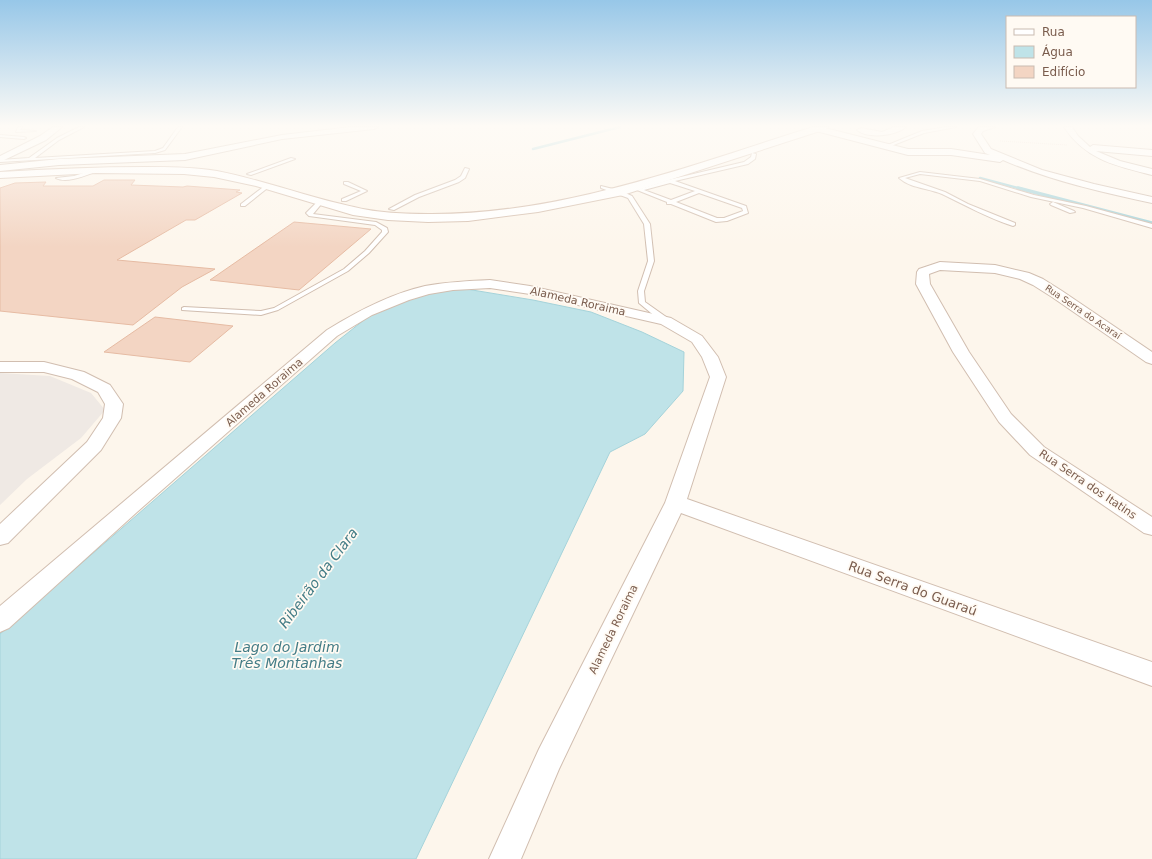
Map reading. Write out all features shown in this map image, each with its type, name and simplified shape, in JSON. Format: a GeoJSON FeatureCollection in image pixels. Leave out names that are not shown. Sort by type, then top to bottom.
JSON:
{"type":"FeatureCollection","features":[{"type":"Feature","properties":{"kind":"main road"},"geometry":{"type":"LineString","coordinates":[[0,168],[50,167]]}},
{"type":"Feature","properties":{"kind":"main road"},"geometry":{"type":"LineString","coordinates":[[208,167],[249,174],[344,200],[392,209],[423,211],[466,210],[537,202],[603,188],[672,167]]}},
{"type":"Feature","properties":{"kind":"main road"},"geometry":{"type":"LineString","coordinates":[[0,176],[96,170],[184,171],[214,174],[268,186],[353,211],[388,216],[428,218],[468,217],[538,208],[619,192],[698,167]]}},
{"type":"Feature","properties":{"kind":"street"},"geometry":{"type":"LineString","coordinates":[[1029,167],[1063,179],[1152,200]]}},
{"type":"Feature","properties":{"kind":"street"},"geometry":{"type":"LineString","coordinates":[[1134,167],[1152,172]]}},
{"type":"Feature","properties":{"kind":"street","name":"Rua Serra dos Itatins"},"geometry":{"type":"LineString","coordinates":[[1011,272],[940,266],[923,272],[922,277],[923,284],[961,352],[1004,418],[1037,451],[1152,527]]}},
{"type":"Feature","properties":{"kind":"street","name":"Rua Serra do Acaraí"},"geometry":{"type":"LineString","coordinates":[[1011,272],[1038,282],[1152,359]]}},
{"type":"Feature","properties":{"kind":"street","name":"Alameda Roraima"},"geometry":{"type":"LineString","coordinates":[[0,622],[130,507],[332,333],[367,312],[404,297],[427,290],[453,286],[490,284],[530,290],[666,321],[697,340],[710,357],[718,377],[710,404],[675,503],[549,759],[505,859]]}},
{"type":"Feature","properties":{"kind":"street"},"geometry":{"type":"LineString","coordinates":[[0,367],[44,367],[78,375],[104,389],[114,404],[112,418],[94,446],[0,537]]}},
{"type":"Feature","properties":{"kind":"street","name":"Rua Serra do Guaraú"},"geometry":{"type":"LineString","coordinates":[[675,503],[1152,674]]}},
{"type":"Feature","properties":{"kind":"lane"},"geometry":{"type":"LineString","coordinates":[[249,174],[269,167]]}},
{"type":"Feature","properties":{"kind":"lane"},"geometry":{"type":"LineString","coordinates":[[619,192],[640,190],[726,167]]}},
{"type":"Feature","properties":{"kind":"lane"},"geometry":{"type":"LineString","coordinates":[[392,209],[417,196],[457,181],[463,177],[467,169]]}},
{"type":"Feature","properties":{"kind":"lane"},"geometry":{"type":"LineString","coordinates":[[58,178],[74,177],[96,170]]}},
{"type":"Feature","properties":{"kind":"lane"},"geometry":{"type":"LineString","coordinates":[[1013,224],[966,205],[943,193],[901,178],[920,173],[966,177],[1152,226]]}},
{"type":"Feature","properties":{"kind":"lane"},"geometry":{"type":"LineString","coordinates":[[640,190],[669,203],[716,220],[726,220],[746,212],[744,208],[670,181]]}},
{"type":"Feature","properties":{"kind":"lane"},"geometry":{"type":"LineString","coordinates":[[344,200],[365,191],[346,183]]}},
{"type":"Feature","properties":{"kind":"lane"},"geometry":{"type":"LineString","coordinates":[[243,205],[268,186]]}},
{"type":"Feature","properties":{"kind":"lane"},"geometry":{"type":"LineString","coordinates":[[603,188],[619,192],[630,197],[647,224],[651,261],[641,291],[642,303],[666,321]]}},
{"type":"Feature","properties":{"kind":"lane"},"geometry":{"type":"LineString","coordinates":[[669,203],[700,191]]}},
{"type":"Feature","properties":{"kind":"lane"},"geometry":{"type":"LineString","coordinates":[[1034,196],[1072,212]]}},
{"type":"Feature","properties":{"kind":"lane"},"geometry":{"type":"LineString","coordinates":[[184,309],[261,313],[276,309],[346,270],[367,252],[385,232],[385,229],[376,224],[311,216],[309,213],[320,202]]}},
{"type":"Feature","properties":{"kind":"shaded area"},"geometry":{"type":"Polygon","coordinates":[[[0,373],[50,376],[91,393],[105,410],[81,438],[27,479],[0,505],[0,373]]]}},
{"type":"Feature","properties":{"kind":"water","name":"Lago do Jardim Três Montanhas"},"geometry":{"type":"Polygon","coordinates":[[[454,287],[533,300],[591,312],[642,332],[684,352],[683,391],[645,434],[610,452],[416,859],[0,859],[0,634],[335,343],[374,312],[415,294],[454,287]]]}},
{"type":"Feature","properties":{"kind":"building"},"geometry":{"type":"Polygon","coordinates":[[[104,180],[135,180],[131,185],[187,186],[240,190],[236,192],[242,193],[195,220],[186,220],[117,260],[215,269],[182,287],[133,325],[0,311],[0,188],[15,183],[46,182],[43,186],[93,186],[104,180]]]}},
{"type":"Feature","properties":{"kind":"building"},"geometry":{"type":"Polygon","coordinates":[[[294,222],[371,229],[299,290],[210,280],[294,222]]]}},
{"type":"Feature","properties":{"kind":"building"},"geometry":{"type":"Polygon","coordinates":[[[155,317],[233,326],[190,362],[104,352],[155,317]]]}},
{"type":"Feature","properties":{"kind":"waterway"},"geometry":{"type":"LineString","coordinates":[[980,178],[1022,189]]}},
{"type":"Feature","properties":{"kind":"waterway"},"geometry":{"type":"LineString","coordinates":[[1018,188],[1152,223]]}},
{"type":"Feature","properties":{"kind":"water label","name":"Ribeirão da Clara"},"geometry":{"type":"Point","coordinates":[318,578]}}]}
